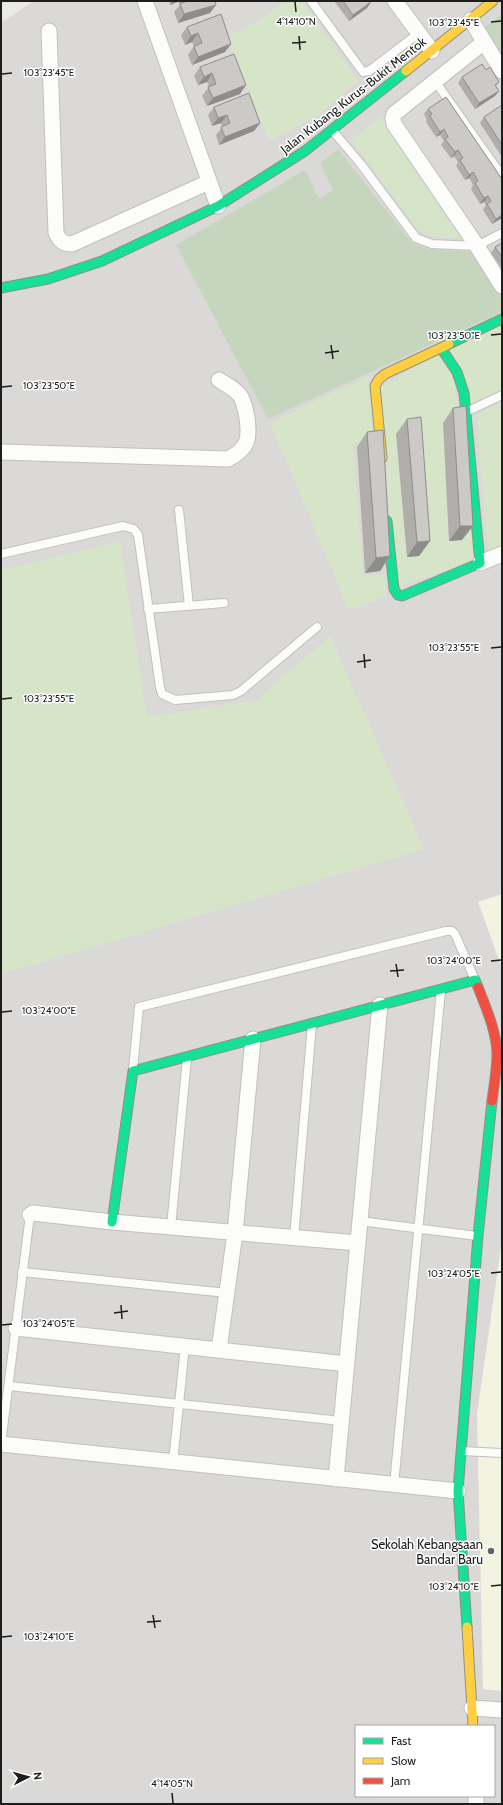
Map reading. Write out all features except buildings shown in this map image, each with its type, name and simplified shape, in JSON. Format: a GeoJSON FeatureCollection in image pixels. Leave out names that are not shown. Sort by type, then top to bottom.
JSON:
{"type":"FeatureCollection","features":[{"type":"Feature","properties":{"kind":"street"},"geometry":{"type":"LineString","coordinates":[[145,1],[218,206]]}},
{"type":"Feature","properties":{"kind":"street"},"geometry":{"type":"LineString","coordinates":[[395,1],[432,51]]}},
{"type":"Feature","properties":{"kind":"street","name":"Jalan Kubang Kurus-Bukit Mentok"},"geometry":{"type":"LineString","coordinates":[[1,288],[48,279],[102,261],[218,206],[305,151],[493,1]]}},
{"type":"Feature","properties":{"kind":"street"},"geometry":{"type":"LineString","coordinates":[[471,20],[502,71]]}},
{"type":"Feature","properties":{"kind":"street"},"geometry":{"type":"LineString","coordinates":[[48,31],[56,233],[60,240],[65,244],[72,244],[209,182]]}},
{"type":"Feature","properties":{"kind":"street"},"geometry":{"type":"LineString","coordinates":[[484,42],[394,114],[392,118],[394,124],[477,246],[502,286]]}},
{"type":"Feature","properties":{"kind":"street"},"geometry":{"type":"LineString","coordinates":[[382,464],[375,386],[377,383],[385,374],[502,319]]}},
{"type":"Feature","properties":{"kind":"street"},"geometry":{"type":"LineString","coordinates":[[441,348],[462,382],[480,563]]}},
{"type":"Feature","properties":{"kind":"street"},"geometry":{"type":"LineString","coordinates":[[1,452],[228,459],[242,450],[248,441],[248,431],[242,398],[234,390],[219,380]]}},
{"type":"Feature","properties":{"kind":"street"},"geometry":{"type":"LineString","coordinates":[[387,511],[394,590],[398,595],[402,596],[502,554]]}},
{"type":"Feature","properties":{"kind":"street"},"geometry":{"type":"LineString","coordinates":[[112,1222],[132,1072],[475,980],[493,1028],[497,1042],[497,1056],[478,1236],[458,1491],[473,1725]]}},
{"type":"Feature","properties":{"kind":"street"},"geometry":{"type":"LineString","coordinates":[[336,1479],[380,1005]]}},
{"type":"Feature","properties":{"kind":"street"},"geometry":{"type":"LineString","coordinates":[[219,1350],[235,1232],[253,1040]]}},
{"type":"Feature","properties":{"kind":"street"},"geometry":{"type":"LineString","coordinates":[[30,1215],[33,1213],[112,1222],[358,1243]]}},
{"type":"Feature","properties":{"kind":"street"},"geometry":{"type":"LineString","coordinates":[[16,1328],[347,1364]]}},
{"type":"Feature","properties":{"kind":"street"},"geometry":{"type":"LineString","coordinates":[[1,1444],[458,1491]]}},
{"type":"Feature","properties":{"kind":"street"},"geometry":{"type":"LineString","coordinates":[[472,1708],[502,1710]]}},
{"type":"Feature","properties":{"kind":"lane"},"geometry":{"type":"LineString","coordinates":[[311,1],[363,72],[369,72],[419,33]]}},
{"type":"Feature","properties":{"kind":"lane"},"geometry":{"type":"LineString","coordinates":[[435,81],[502,176]]}},
{"type":"Feature","properties":{"kind":"lane"},"geometry":{"type":"LineString","coordinates":[[332,130],[360,162],[416,238],[432,244],[477,246],[502,233]]}},
{"type":"Feature","properties":{"kind":"lane"},"geometry":{"type":"LineString","coordinates":[[466,412],[502,395]]}},
{"type":"Feature","properties":{"kind":"lane"},"geometry":{"type":"LineString","coordinates":[[178,510],[189,606]]}},
{"type":"Feature","properties":{"kind":"lane"},"geometry":{"type":"LineString","coordinates":[[1,554],[123,526],[134,529],[138,535],[160,687],[162,694],[175,700],[233,695],[241,692],[317,627]]}},
{"type":"Feature","properties":{"kind":"lane"},"geometry":{"type":"LineString","coordinates":[[148,608],[224,603]]}},
{"type":"Feature","properties":{"kind":"lane"},"geometry":{"type":"LineString","coordinates":[[132,1072],[140,1007],[446,931],[452,931],[455,934],[475,980]]}},
{"type":"Feature","properties":{"kind":"lane"},"geometry":{"type":"LineString","coordinates":[[394,1485],[442,989]]}},
{"type":"Feature","properties":{"kind":"lane"},"geometry":{"type":"LineString","coordinates":[[294,1238],[312,1024]]}},
{"type":"Feature","properties":{"kind":"lane"},"geometry":{"type":"LineString","coordinates":[[171,1227],[187,1057]]}},
{"type":"Feature","properties":{"kind":"lane"},"geometry":{"type":"LineString","coordinates":[[1,1444],[30,1215]]}},
{"type":"Feature","properties":{"kind":"lane"},"geometry":{"type":"LineString","coordinates":[[360,1221],[478,1236]]}},
{"type":"Feature","properties":{"kind":"lane"},"geometry":{"type":"LineString","coordinates":[[22,1272],[227,1293]]}},
{"type":"Feature","properties":{"kind":"lane"},"geometry":{"type":"LineString","coordinates":[[173,1462],[185,1346]]}},
{"type":"Feature","properties":{"kind":"lane"},"geometry":{"type":"LineString","coordinates":[[9,1386],[341,1422]]}},
{"type":"Feature","properties":{"kind":"lane"},"geometry":{"type":"LineString","coordinates":[[461,1451],[502,1453]]}},
{"type":"Feature","properties":{"kind":"shaded area"},"geometry":{"type":"Polygon","coordinates":[[[34,1],[502,1],[502,1804],[1,1804],[1,23],[34,1]]]}},
{"type":"Feature","properties":{"kind":"shaded area"},"geometry":{"type":"Polygon","coordinates":[[[502,14],[502,54],[485,27],[502,14]]]}},
{"type":"Feature","properties":{"kind":"shaded area"},"geometry":{"type":"Polygon","coordinates":[[[338,149],[412,243],[428,249],[474,252],[502,299],[502,312],[268,419],[176,245],[305,170],[319,199],[333,190],[320,163],[338,149]]]}},
{"type":"Feature","properties":{"kind":"shaded area"},"geometry":{"type":"Polygon","coordinates":[[[502,894],[502,968],[478,902],[502,894]]]}},
{"type":"Feature","properties":{"kind":"shaded area","name":"Sekolah Kebangsaan Bandar Baru"},"geometry":{"type":"Polygon","coordinates":[[[502,1241],[502,1691],[483,1689],[477,1414],[502,1241]]]}},
{"type":"Feature","properties":{"kind":"green space"},"geometry":{"type":"Polygon","coordinates":[[[285,1],[302,1],[358,81],[320,114],[269,141],[227,37],[257,22],[285,1]]]}},
{"type":"Feature","properties":{"kind":"green space"},"geometry":{"type":"Polygon","coordinates":[[[381,117],[464,239],[435,237],[419,231],[351,140],[381,117]]]}},
{"type":"Feature","properties":{"kind":"green space"},"geometry":{"type":"Polygon","coordinates":[[[502,323],[502,391],[469,407],[446,349],[502,323]]]}},
{"type":"Feature","properties":{"kind":"green space"},"geometry":{"type":"Polygon","coordinates":[[[440,353],[454,374],[475,561],[396,587],[379,387],[440,353]]]}},
{"type":"Feature","properties":{"kind":"green space"},"geometry":{"type":"Polygon","coordinates":[[[368,376],[374,442],[353,443],[363,576],[384,574],[387,596],[349,610],[270,423],[368,376]]]}},
{"type":"Feature","properties":{"kind":"green space"},"geometry":{"type":"Polygon","coordinates":[[[502,402],[502,545],[488,552],[476,415],[502,402]]]}},
{"type":"Feature","properties":{"kind":"green space"},"geometry":{"type":"Polygon","coordinates":[[[120,542],[147,717],[257,700],[330,636],[424,849],[1,974],[1,570],[120,542]]]}},
{"type":"Feature","properties":{"kind":"traffic: fast"},"geometry":{"type":"LineString","coordinates":[[1,288],[48,279],[102,261],[218,206],[305,151],[406,71]]}},
{"type":"Feature","properties":{"kind":"traffic: fast"},"geometry":{"type":"LineString","coordinates":[[449,344],[502,319]]}},
{"type":"Feature","properties":{"kind":"traffic: fast"},"geometry":{"type":"LineString","coordinates":[[387,521],[394,589],[398,595],[402,596],[480,563],[464,393],[457,372],[441,348]]}},
{"type":"Feature","properties":{"kind":"traffic: fast"},"geometry":{"type":"LineString","coordinates":[[112,1222],[133,1071],[475,980],[478,987]]}},
{"type":"Feature","properties":{"kind":"traffic: fast"},"geometry":{"type":"LineString","coordinates":[[467,1627],[458,1491],[478,1236],[492,1101]]}},
{"type":"Feature","properties":{"kind":"traffic: slow"},"geometry":{"type":"LineString","coordinates":[[406,71],[493,1]]}},
{"type":"Feature","properties":{"kind":"traffic: slow"},"geometry":{"type":"LineString","coordinates":[[382,458],[375,386],[379,379],[385,374],[449,344]]}},
{"type":"Feature","properties":{"kind":"traffic: slow"},"geometry":{"type":"LineString","coordinates":[[467,1627],[473,1725]]}},
{"type":"Feature","properties":{"kind":"traffic: jam"},"geometry":{"type":"LineString","coordinates":[[478,987],[490,1019],[496,1044],[497,1053],[492,1101]]}},
{"type":"Feature","properties":{"kind":"place","name":"Sekolah Kebangsaan Bandar Baru"},"geometry":{"type":"Point","coordinates":[491,1551]}}]}
